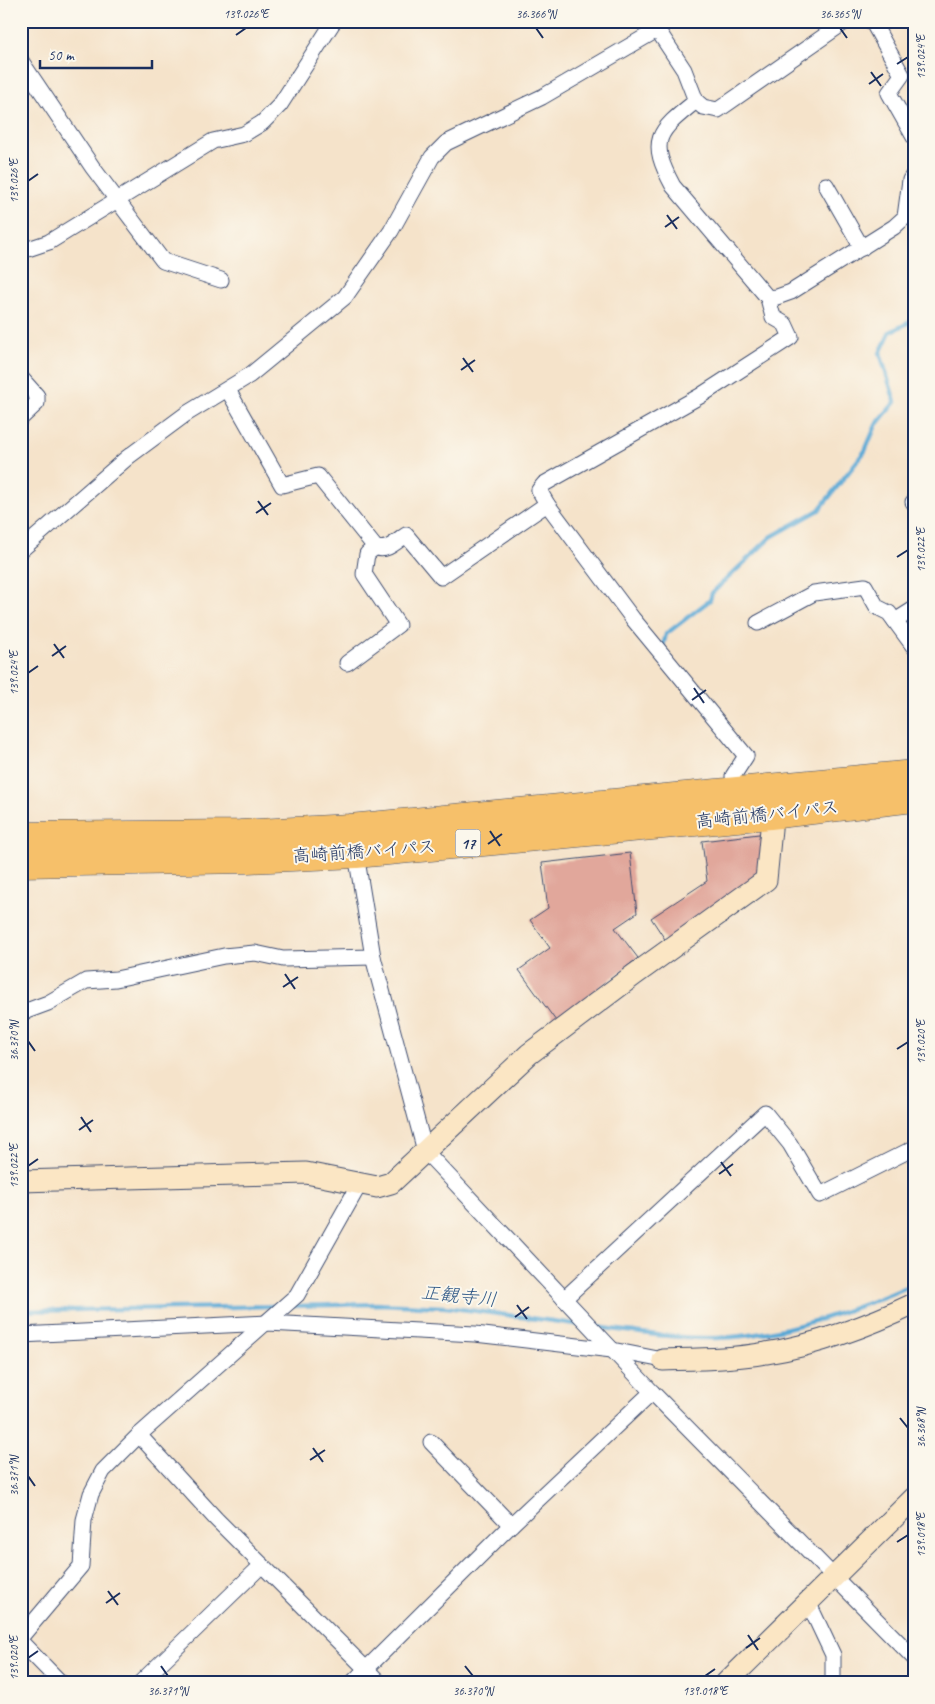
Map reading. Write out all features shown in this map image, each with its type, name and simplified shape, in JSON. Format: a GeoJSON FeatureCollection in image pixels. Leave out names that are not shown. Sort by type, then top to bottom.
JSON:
{"type":"FeatureCollection","features":[{"type":"Feature","properties":{"kind":"highway","name":"高崎前橋バイパス"},"geometry":{"type":"LineString","coordinates":[[21,836],[230,834],[350,828],[914,774]]}},
{"type":"Feature","properties":{"kind":"highway","name":"高崎前橋バイパス"},"geometry":{"type":"LineString","coordinates":[[21,862],[248,859],[356,854],[770,814],[914,798]]}},
{"type":"Feature","properties":{"kind":"street"},"geometry":{"type":"LineString","coordinates":[[21,248],[28,249],[49,242],[213,141],[244,134],[262,123],[280,105],[334,21]]}},
{"type":"Feature","properties":{"kind":"street"},"geometry":{"type":"LineString","coordinates":[[21,550],[128,457],[186,414],[250,375],[345,297],[391,231],[432,157],[446,143],[542,97],[654,26],[684,70],[696,101],[703,107],[718,110],[846,21]]}},
{"type":"Feature","properties":{"kind":"street"},"geometry":{"type":"LineString","coordinates":[[872,21],[902,74],[890,93],[910,134],[914,137]]}},
{"type":"Feature","properties":{"kind":"street"},"geometry":{"type":"LineString","coordinates":[[21,61],[116,199],[162,261],[221,280]]}},
{"type":"Feature","properties":{"kind":"street"},"geometry":{"type":"LineString","coordinates":[[696,101],[679,115],[659,138],[658,153],[663,167],[673,186],[768,298],[773,316],[785,324],[791,337],[700,396],[544,484],[539,490],[547,504],[634,619],[746,756],[733,776],[735,792]]}},
{"type":"Feature","properties":{"kind":"street"},"geometry":{"type":"LineString","coordinates":[[768,298],[777,298],[791,292],[894,227],[905,216],[910,180],[914,174]]}},
{"type":"Feature","properties":{"kind":"street"},"geometry":{"type":"LineString","coordinates":[[826,185],[862,248]]}},
{"type":"Feature","properties":{"kind":"street"},"geometry":{"type":"LineString","coordinates":[[21,378],[37,396],[37,403],[21,418]]}},
{"type":"Feature","properties":{"kind":"street"},"geometry":{"type":"LineString","coordinates":[[228,390],[282,485],[318,476],[375,547],[380,550],[386,549],[406,535],[441,577],[547,504]]}},
{"type":"Feature","properties":{"kind":"street"},"geometry":{"type":"LineString","coordinates":[[347,663],[398,625],[364,574],[367,554],[375,547]]}},
{"type":"Feature","properties":{"kind":"street"},"geometry":{"type":"LineString","coordinates":[[758,623],[814,593],[865,586],[877,608],[889,613],[914,648]]}},
{"type":"Feature","properties":{"kind":"street"},"geometry":{"type":"LineString","coordinates":[[895,620],[914,609]]}},
{"type":"Feature","properties":{"kind":"street"},"geometry":{"type":"LineString","coordinates":[[21,1181],[306,1173],[359,1185],[377,1187],[391,1183],[529,1054],[634,975],[766,880],[771,829],[770,814]]}},
{"type":"Feature","properties":{"kind":"street"},"geometry":{"type":"LineString","coordinates":[[356,854],[372,957],[424,1151],[652,1392],[914,1658]]}},
{"type":"Feature","properties":{"kind":"street"},"geometry":{"type":"LineString","coordinates":[[21,1013],[48,1003],[86,981],[116,979],[224,956],[255,954],[283,959],[372,957]]}},
{"type":"Feature","properties":{"kind":"street"},"geometry":{"type":"LineString","coordinates":[[564,1299],[765,1113],[790,1144],[820,1196],[914,1148]]}},
{"type":"Feature","properties":{"kind":"street"},"geometry":{"type":"LineString","coordinates":[[21,1637],[81,1566],[84,1520],[91,1494],[103,1471],[139,1435],[268,1323],[297,1295],[359,1185]]}},
{"type":"Feature","properties":{"kind":"street"},"geometry":{"type":"LineString","coordinates":[[21,1335],[268,1323],[475,1334],[612,1350],[664,1360],[723,1358],[768,1353],[865,1325],[914,1304]]}},
{"type":"Feature","properties":{"kind":"street"},"geometry":{"type":"LineString","coordinates":[[636,1375],[647,1366],[664,1360]]}},
{"type":"Feature","properties":{"kind":"street"},"geometry":{"type":"LineString","coordinates":[[352,1683],[365,1667],[511,1525],[652,1392]]}},
{"type":"Feature","properties":{"kind":"street"},"geometry":{"type":"LineString","coordinates":[[139,1435],[262,1565],[380,1683]]}},
{"type":"Feature","properties":{"kind":"street"},"geometry":{"type":"LineString","coordinates":[[431,1442],[511,1525]]}},
{"type":"Feature","properties":{"kind":"street"},"geometry":{"type":"LineString","coordinates":[[726,1683],[914,1498]]}},
{"type":"Feature","properties":{"kind":"street"},"geometry":{"type":"LineString","coordinates":[[140,1683],[262,1565]]}},
{"type":"Feature","properties":{"kind":"street"},"geometry":{"type":"LineString","coordinates":[[808,1602],[833,1655],[833,1683]]}},
{"type":"Feature","properties":{"kind":"street"},"geometry":{"type":"LineString","coordinates":[[21,1642],[62,1683]]}},
{"type":"Feature","properties":{"kind":"building"},"geometry":{"type":"Polygon","coordinates":[[[767,833],[761,877],[668,944],[651,918],[707,881],[702,841],[767,833]]]}},
{"type":"Feature","properties":{"kind":"building"},"geometry":{"type":"Polygon","coordinates":[[[630,853],[637,913],[615,928],[638,958],[556,1021],[519,970],[550,948],[530,920],[548,908],[542,863],[630,853]]]}},
{"type":"Feature","properties":{"kind":"waterway"},"geometry":{"type":"LineString","coordinates":[[663,646],[666,634],[710,600],[712,593],[771,537],[819,510],[865,451],[876,425],[895,402],[880,353],[890,332],[914,320]]}},
{"type":"Feature","properties":{"kind":"waterway","name":"正観寺川"},"geometry":{"type":"LineString","coordinates":[[596,1327],[687,1337],[717,1338],[742,1336],[818,1320],[914,1284]]}},
{"type":"Feature","properties":{"kind":"waterway","name":"正観寺川"},"geometry":{"type":"LineString","coordinates":[[292,1306],[377,1304],[445,1307],[583,1325]]}},
{"type":"Feature","properties":{"kind":"waterway","name":"正観寺川"},"geometry":{"type":"LineString","coordinates":[[21,1311],[277,1306]]}}]}
